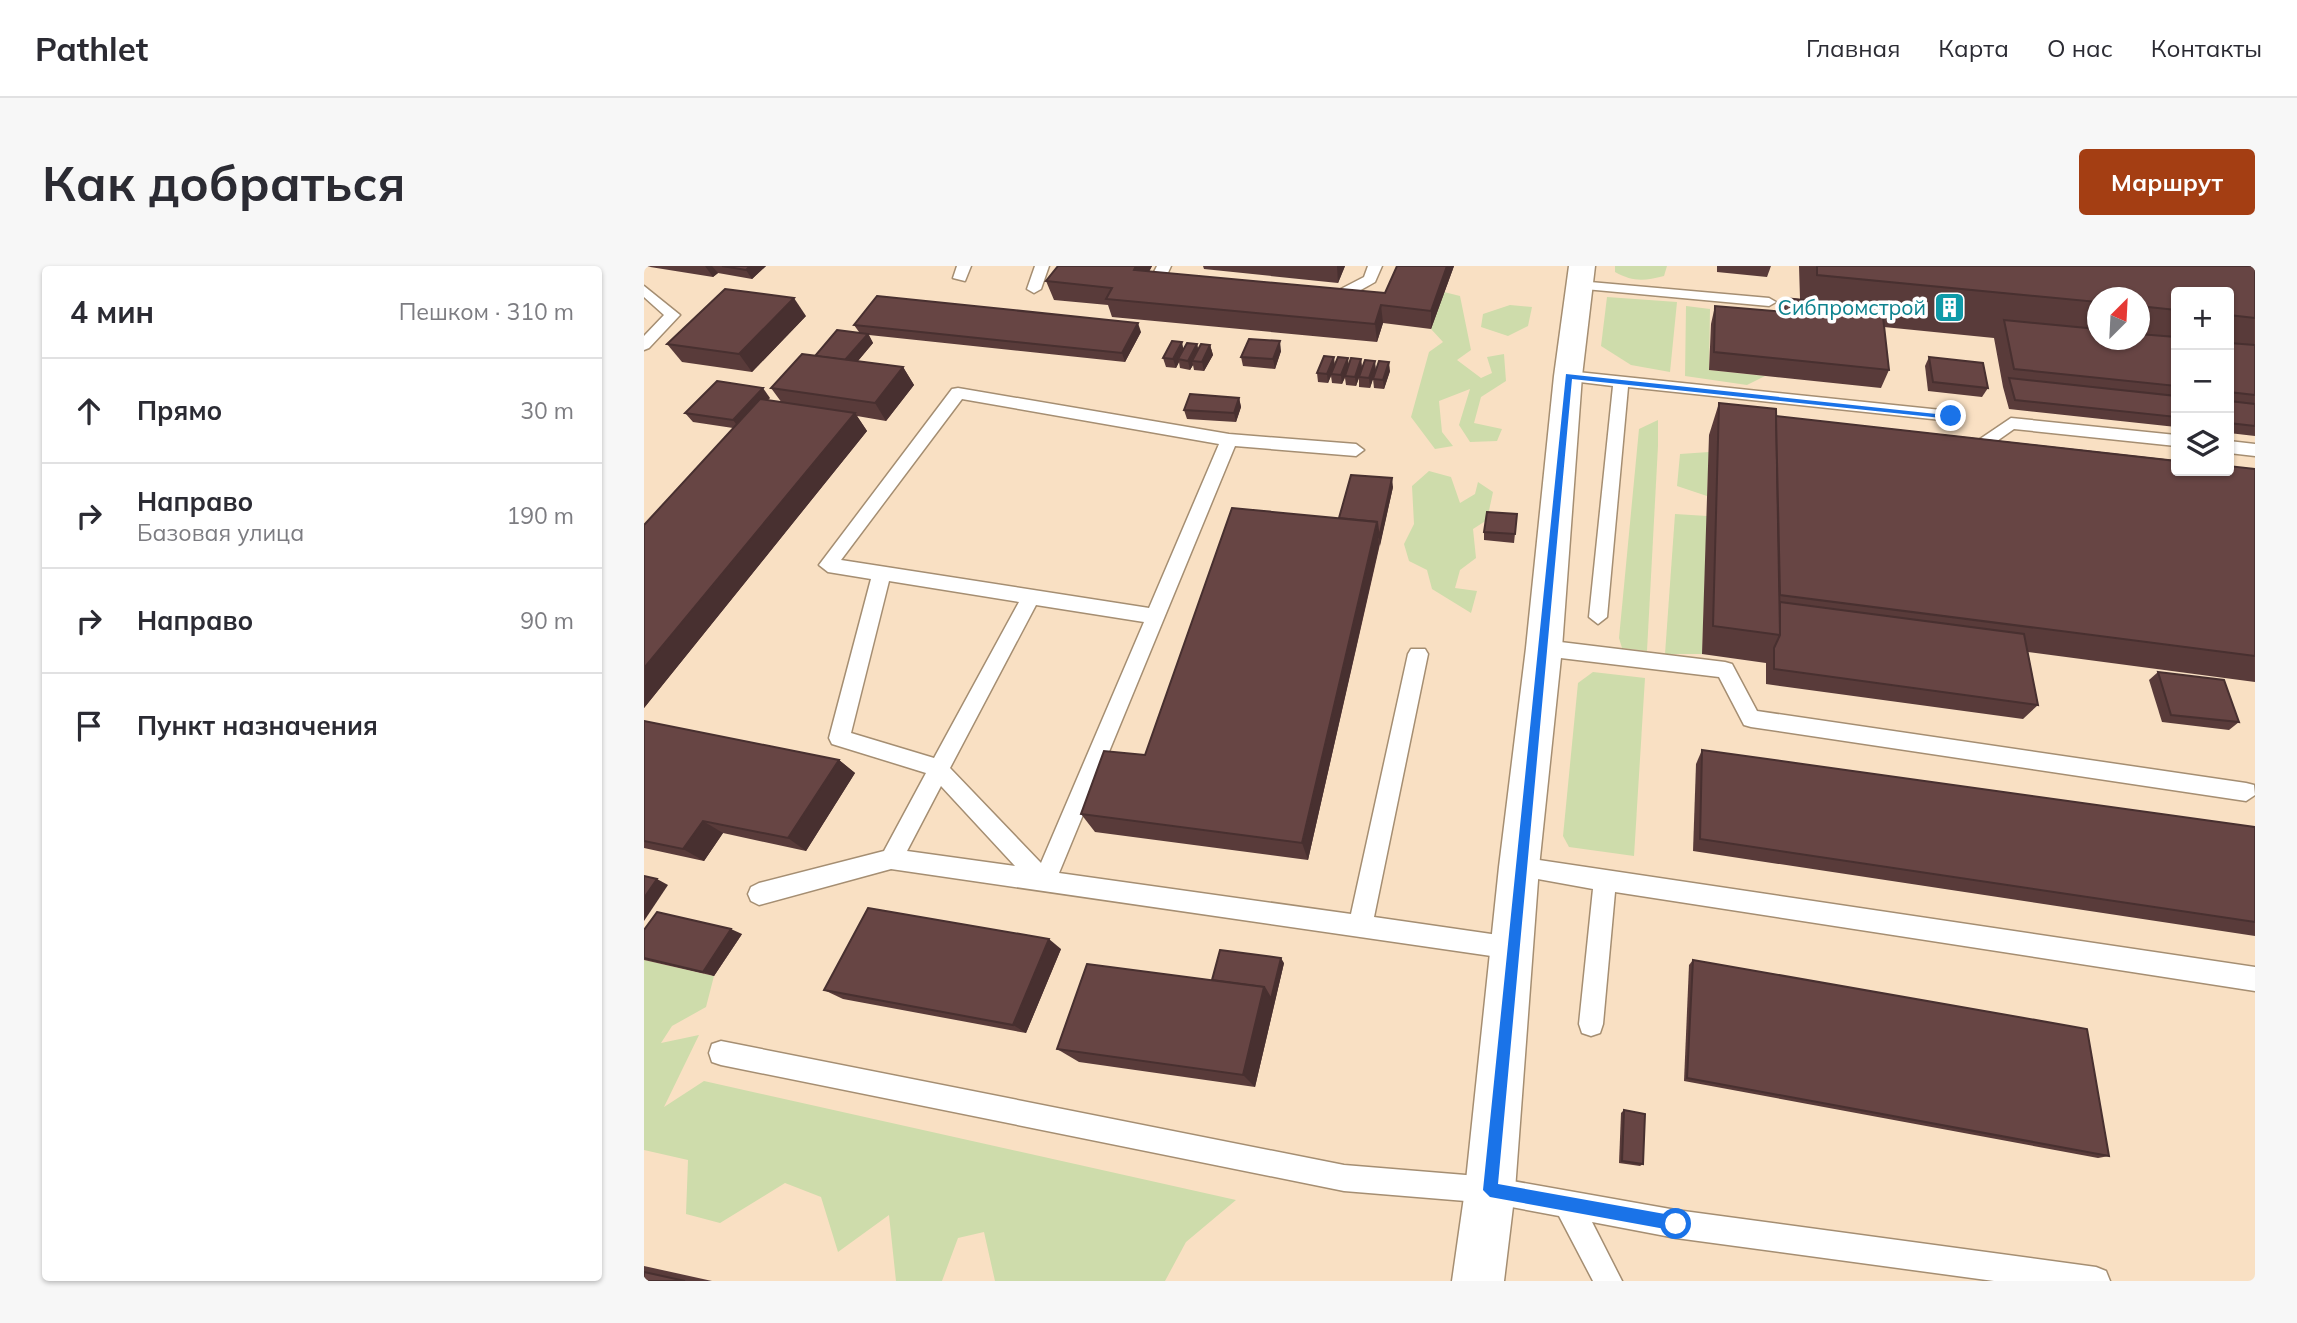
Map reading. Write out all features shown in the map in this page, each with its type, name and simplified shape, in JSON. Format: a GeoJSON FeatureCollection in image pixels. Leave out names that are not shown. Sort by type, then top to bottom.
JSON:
{"type":"FeatureCollection","features":[{"type":"Feature","properties":{"kind":"street"},"geometry":{"type":"LineString","coordinates":[[1478,1281],[1490,1190],[1511,947],[1545,648],[1569,376],[1581,275]]}},
{"type":"Feature","properties":{"kind":"lane"},"geometry":{"type":"LineString","coordinates":[[1034,289],[1042,266]]}},
{"type":"Feature","properties":{"kind":"lane"},"geometry":{"type":"LineString","coordinates":[[1164,266],[1157,280],[1195,283]]}},
{"type":"Feature","properties":{"kind":"lane"},"geometry":{"type":"LineString","coordinates":[[1313,293],[1339,295],[1370,279],[1375,266]]}},
{"type":"Feature","properties":{"kind":"lane"},"geometry":{"type":"LineString","coordinates":[[1581,275],[1769,302]]}},
{"type":"Feature","properties":{"kind":"lane"},"geometry":{"type":"LineString","coordinates":[[644,290],[673,315],[644,345]]}},
{"type":"Feature","properties":{"kind":"lane"},"geometry":{"type":"LineString","coordinates":[[1569,376],[1951,416]]}},
{"type":"Feature","properties":{"kind":"lane"},"geometry":{"type":"LineString","coordinates":[[1598,617],[1621,381]]}},
{"type":"Feature","properties":{"kind":"lane"},"geometry":{"type":"LineString","coordinates":[[1155,615],[828,565],[958,393],[1229,440],[1356,450]]}},
{"type":"Feature","properties":{"kind":"lane"},"geometry":{"type":"LineString","coordinates":[[1953,444],[1980,447],[2011,423],[2171,440]]}},
{"type":"Feature","properties":{"kind":"lane"},"geometry":{"type":"LineString","coordinates":[[1044,882],[1229,440]]}},
{"type":"Feature","properties":{"kind":"lane"},"geometry":{"type":"LineString","coordinates":[[2234,448],[2255,450]]}},
{"type":"Feature","properties":{"kind":"lane"},"geometry":{"type":"LineString","coordinates":[[882,573],[839,738],[937,768],[1044,882]]}},
{"type":"Feature","properties":{"kind":"lane"},"geometry":{"type":"LineString","coordinates":[[891,859],[937,768],[1031,596]]}},
{"type":"Feature","properties":{"kind":"lane"},"geometry":{"type":"LineString","coordinates":[[1545,648],[1725,670],[1751,719],[2246,792]]}},
{"type":"Feature","properties":{"kind":"lane"},"geometry":{"type":"LineString","coordinates":[[1360,927],[1418,654]]}},
{"type":"Feature","properties":{"kind":"lane"},"geometry":{"type":"LineString","coordinates":[[758,894],[891,859],[1511,947]]}},
{"type":"Feature","properties":{"kind":"lane"},"geometry":{"type":"LineString","coordinates":[[1519,867],[2255,979]]}},
{"type":"Feature","properties":{"kind":"lane"},"geometry":{"type":"LineString","coordinates":[[1591,1024],[1605,880]]}},
{"type":"Feature","properties":{"kind":"lane"},"geometry":{"type":"LineString","coordinates":[[721,1053],[1344,1178],[1490,1190],[1676,1224],[2096,1281]]}},
{"type":"Feature","properties":{"kind":"lane"},"geometry":{"type":"LineString","coordinates":[[1567,1203],[1605,1280]]}},
{"type":"Feature","properties":{"kind":"green space"},"geometry":{"type":"Polygon","coordinates":[[[1615,266],[1667,266],[1664,276],[1639,280],[1615,272],[1615,266]]]}},
{"type":"Feature","properties":{"kind":"green space"},"geometry":{"type":"Polygon","coordinates":[[[1444,292],[1460,296],[1471,350],[1457,360],[1481,378],[1492,373],[1487,357],[1504,354],[1506,381],[1481,397],[1474,423],[1502,429],[1497,441],[1470,442],[1459,425],[1470,389],[1439,401],[1442,432],[1453,446],[1435,449],[1411,417],[1429,352],[1443,342],[1431,329],[1444,292]]]}},
{"type":"Feature","properties":{"kind":"green space"},"geometry":{"type":"Polygon","coordinates":[[[1607,297],[1677,302],[1670,372],[1631,365],[1601,346],[1607,297]]]}},
{"type":"Feature","properties":{"kind":"green space"},"geometry":{"type":"Polygon","coordinates":[[[1510,305],[1532,307],[1528,326],[1508,336],[1481,327],[1483,314],[1510,305]]]}},
{"type":"Feature","properties":{"kind":"green space"},"geometry":{"type":"Polygon","coordinates":[[[1686,306],[1710,309],[1709,370],[1765,376],[1747,385],[1685,376],[1686,306]]]}},
{"type":"Feature","properties":{"kind":"green space"},"geometry":{"type":"Polygon","coordinates":[[[1658,420],[1647,651],[1622,648],[1619,638],[1639,429],[1658,420]]]}},
{"type":"Feature","properties":{"kind":"green space"},"geometry":{"type":"Polygon","coordinates":[[[1709,452],[1707,496],[1677,486],[1680,454],[1709,452]]]}},
{"type":"Feature","properties":{"kind":"green space"},"geometry":{"type":"Polygon","coordinates":[[[1429,471],[1451,477],[1460,503],[1475,494],[1478,482],[1493,492],[1487,520],[1473,529],[1476,558],[1460,570],[1455,588],[1477,591],[1471,613],[1432,589],[1427,570],[1409,561],[1404,544],[1414,524],[1412,486],[1429,471]]]}},
{"type":"Feature","properties":{"kind":"green space"},"geometry":{"type":"Polygon","coordinates":[[[1675,514],[1707,516],[1702,654],[1665,654],[1675,514]]]}},
{"type":"Feature","properties":{"kind":"green space"},"geometry":{"type":"Polygon","coordinates":[[[1593,672],[1645,678],[1634,856],[1569,847],[1563,836],[1578,683],[1593,672]]]}},
{"type":"Feature","properties":{"kind":"green space"},"geometry":{"type":"Polygon","coordinates":[[[644,960],[714,976],[706,1007],[672,1026],[661,1043],[699,1035],[664,1107],[704,1081],[1236,1200],[1186,1242],[1165,1281],[995,1281],[984,1232],[958,1238],[942,1281],[896,1281],[889,1215],[838,1252],[821,1197],[785,1183],[720,1223],[686,1214],[688,1160],[644,1150],[644,960]]]}},
{"type":"Feature","properties":{"kind":"building"},"geometry":{"type":"Polygon","coordinates":[[[722,266],[750,266],[746,270],[722,266]]]}},
{"type":"Feature","properties":{"kind":"building"},"geometry":{"type":"Polygon","coordinates":[[[1058,266],[1136,266],[1134,270],[1385,293],[1397,266],[1447,266],[1431,311],[1381,305],[1375,324],[1106,299],[1112,288],[1046,281],[1058,266]]]}},
{"type":"Feature","properties":{"kind":"building"},"geometry":{"type":"Polygon","coordinates":[[[1817,266],[2255,266],[2255,318],[2234,316],[2234,287],[2171,287],[2171,309],[2150,307],[2150,287],[2087,287],[2087,301],[1817,275],[1817,266]]]}},
{"type":"Feature","properties":{"kind":"building"},"geometry":{"type":"Polygon","coordinates":[[[725,289],[794,298],[739,354],[667,344],[725,289]]]}},
{"type":"Feature","properties":{"kind":"building"},"geometry":{"type":"Polygon","coordinates":[[[877,296],[1138,323],[1122,353],[854,325],[877,296]]]}},
{"type":"Feature","properties":{"kind":"building"},"geometry":{"type":"Polygon","coordinates":[[[1784,298],[1882,308],[1889,370],[1714,352],[1715,306],[1785,312],[1784,298]]]}},
{"type":"Feature","properties":{"kind":"building"},"geometry":{"type":"Polygon","coordinates":[[[2004,320],[2087,328],[2087,350],[2150,350],[2150,335],[2171,337],[2171,385],[2014,369],[2004,320]]]}},
{"type":"Feature","properties":{"kind":"building"},"geometry":{"type":"Polygon","coordinates":[[[837,330],[868,334],[845,360],[815,356],[837,330]]]}},
{"type":"Feature","properties":{"kind":"building"},"geometry":{"type":"Polygon","coordinates":[[[1249,339],[1280,341],[1273,359],[1241,357],[1249,339]]]}},
{"type":"Feature","properties":{"kind":"building"},"geometry":{"type":"Polygon","coordinates":[[[1172,341],[1182,342],[1173,359],[1163,358],[1172,341]]]}},
{"type":"Feature","properties":{"kind":"building"},"geometry":{"type":"Polygon","coordinates":[[[1187,343],[1197,344],[1188,361],[1178,359],[1187,343]]]}},
{"type":"Feature","properties":{"kind":"building"},"geometry":{"type":"Polygon","coordinates":[[[2234,343],[2255,345],[2255,395],[2234,393],[2234,343]]]}},
{"type":"Feature","properties":{"kind":"building"},"geometry":{"type":"Polygon","coordinates":[[[1201,344],[1210,345],[1202,362],[1192,361],[1201,344]]]}},
{"type":"Feature","properties":{"kind":"building"},"geometry":{"type":"Polygon","coordinates":[[[802,354],[903,367],[875,403],[771,388],[802,354]]]}},
{"type":"Feature","properties":{"kind":"building"},"geometry":{"type":"Polygon","coordinates":[[[1324,356],[1334,357],[1327,374],[1317,373],[1324,356]]]}},
{"type":"Feature","properties":{"kind":"building"},"geometry":{"type":"Polygon","coordinates":[[[1338,357],[1348,358],[1341,375],[1331,374],[1338,357]]]}},
{"type":"Feature","properties":{"kind":"building"},"geometry":{"type":"Polygon","coordinates":[[[1929,357],[1983,363],[1988,388],[1933,382],[1929,357]]]}},
{"type":"Feature","properties":{"kind":"building"},"geometry":{"type":"Polygon","coordinates":[[[1351,358],[1361,359],[1355,377],[1345,376],[1351,358]]]}},
{"type":"Feature","properties":{"kind":"building"},"geometry":{"type":"Polygon","coordinates":[[[1365,360],[1375,361],[1369,378],[1359,377],[1365,360]]]}},
{"type":"Feature","properties":{"kind":"building"},"geometry":{"type":"Polygon","coordinates":[[[1379,361],[1389,362],[1383,380],[1373,379],[1379,361]]]}},
{"type":"Feature","properties":{"kind":"building"},"geometry":{"type":"Polygon","coordinates":[[[2009,378],[2171,395],[2171,416],[2015,400],[2009,378]]]}},
{"type":"Feature","properties":{"kind":"building"},"geometry":{"type":"Polygon","coordinates":[[[717,381],[763,388],[733,420],[685,413],[717,381]]]}},
{"type":"Feature","properties":{"kind":"building"},"geometry":{"type":"Polygon","coordinates":[[[1190,394],[1239,398],[1234,413],[1184,410],[1190,394]]]}},
{"type":"Feature","properties":{"kind":"building"},"geometry":{"type":"Polygon","coordinates":[[[760,399],[855,413],[644,668],[644,525],[760,399]]]}},
{"type":"Feature","properties":{"kind":"building"},"geometry":{"type":"Polygon","coordinates":[[[2234,402],[2255,404],[2255,426],[2234,424],[2234,402]]]}},
{"type":"Feature","properties":{"kind":"building"},"geometry":{"type":"Polygon","coordinates":[[[1719,403],[1776,409],[1780,635],[1713,626],[1719,403]]]}},
{"type":"Feature","properties":{"kind":"building"},"geometry":{"type":"Polygon","coordinates":[[[1776,416],[2171,460],[2171,476],[2234,476],[2234,467],[2255,469],[2255,656],[1780,595],[1776,416]]]}},
{"type":"Feature","properties":{"kind":"building"},"geometry":{"type":"Polygon","coordinates":[[[1351,475],[1392,478],[1379,538],[1377,522],[1339,518],[1351,475]]]}},
{"type":"Feature","properties":{"kind":"building"},"geometry":{"type":"Polygon","coordinates":[[[1232,508],[1377,522],[1302,843],[1081,814],[1104,751],[1145,755],[1232,508]]]}},
{"type":"Feature","properties":{"kind":"building"},"geometry":{"type":"Polygon","coordinates":[[[1487,512],[1517,514],[1515,534],[1484,532],[1487,512]]]}},
{"type":"Feature","properties":{"kind":"building"},"geometry":{"type":"Polygon","coordinates":[[[1780,602],[2024,634],[2038,705],[1774,669],[1774,648],[1780,635],[1780,602]]]}},
{"type":"Feature","properties":{"kind":"building"},"geometry":{"type":"Polygon","coordinates":[[[2158,672],[2224,680],[2239,722],[2171,715],[2158,672]]]}},
{"type":"Feature","properties":{"kind":"building"},"geometry":{"type":"Polygon","coordinates":[[[644,721],[839,760],[788,838],[703,821],[683,849],[644,841],[644,721]]]}},
{"type":"Feature","properties":{"kind":"building"},"geometry":{"type":"Polygon","coordinates":[[[1702,750],[2255,827],[2255,922],[1700,839],[1702,750]]]}},
{"type":"Feature","properties":{"kind":"building"},"geometry":{"type":"Polygon","coordinates":[[[644,876],[657,879],[644,898],[644,876]]]}},
{"type":"Feature","properties":{"kind":"building"},"geometry":{"type":"Polygon","coordinates":[[[868,908],[1049,939],[1013,1025],[824,990],[868,908]]]}},
{"type":"Feature","properties":{"kind":"building"},"geometry":{"type":"Polygon","coordinates":[[[657,912],[731,929],[703,972],[644,958],[644,930],[657,912]]]}},
{"type":"Feature","properties":{"kind":"building"},"geometry":{"type":"Polygon","coordinates":[[[1220,950],[1281,958],[1271,999],[1264,987],[1212,980],[1220,950]]]}},
{"type":"Feature","properties":{"kind":"building"},"geometry":{"type":"Polygon","coordinates":[[[1693,960],[2087,1029],[2109,1156],[1687,1078],[1693,960]]]}},
{"type":"Feature","properties":{"kind":"building"},"geometry":{"type":"Polygon","coordinates":[[[1087,964],[1264,987],[1243,1075],[1057,1049],[1087,964]]]}},
{"type":"Feature","properties":{"kind":"building"},"geometry":{"type":"Polygon","coordinates":[[[1624,1110],[1645,1114],[1643,1164],[1622,1161],[1624,1110]]]}},
{"type":"Feature","properties":{"kind":"building"},"geometry":{"type":"Polygon","coordinates":[[[644,1272],[685,1281],[644,1281],[644,1272]]]}},
{"type":"Feature","properties":{"kind":"place","name":"Сибпромстрой"},"geometry":{"type":"Point","coordinates":[1949,308]}},
{"type":"Feature","properties":{"kind":"route"},"geometry":{"type":"LineString","coordinates":[[1676,1224],[1490,1190],[1519,867],[1545,648],[1569,376],[1951,416]]}}]}
